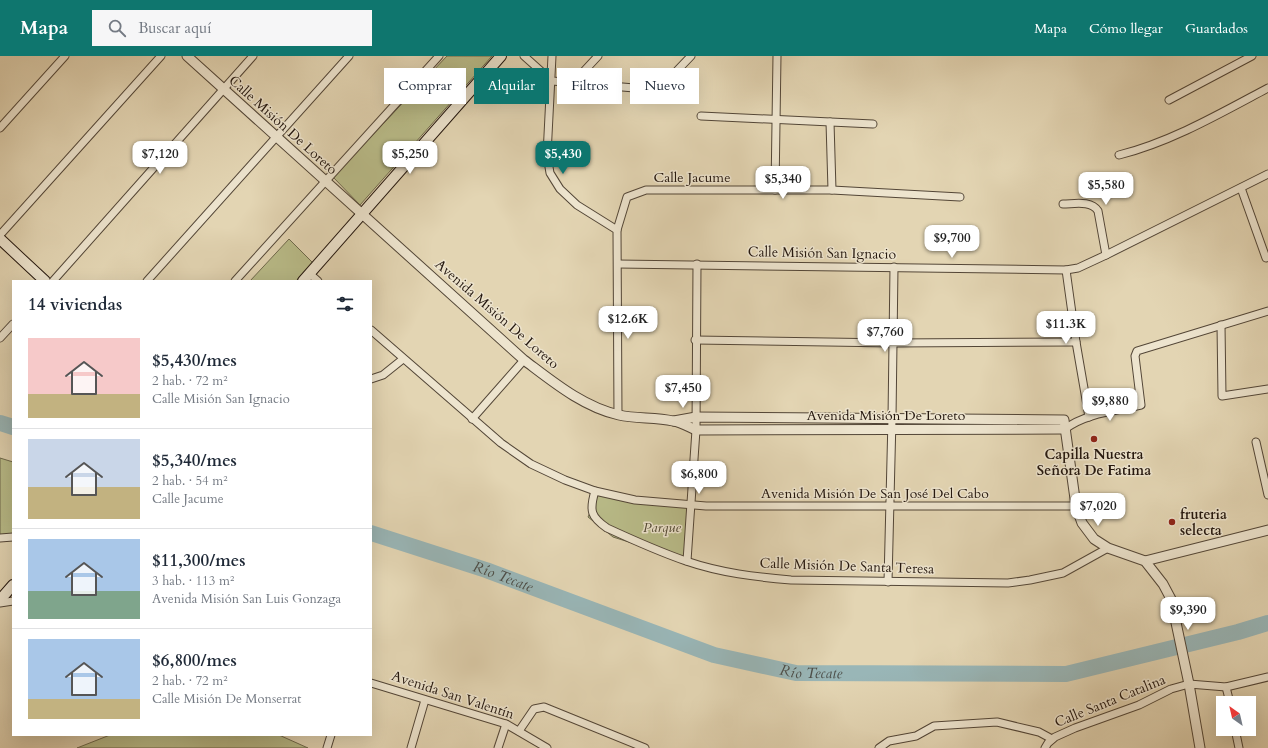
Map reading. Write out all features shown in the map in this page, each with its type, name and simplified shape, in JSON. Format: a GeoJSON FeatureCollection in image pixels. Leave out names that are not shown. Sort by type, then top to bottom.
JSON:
{"type":"FeatureCollection","features":[{"type":"Feature","properties":{"kind":"main road"},"geometry":{"type":"LineString","coordinates":[[306,277],[501,56]]}},
{"type":"Feature","properties":{"kind":"main road"},"geometry":{"type":"LineString","coordinates":[[0,238],[44,280]]}},
{"type":"Feature","properties":{"kind":"main road"},"geometry":{"type":"LineString","coordinates":[[0,602],[12,586]]}},
{"type":"Feature","properties":{"kind":"street"},"geometry":{"type":"LineString","coordinates":[[0,128],[65,56]]}},
{"type":"Feature","properties":{"kind":"street"},"geometry":{"type":"LineString","coordinates":[[0,235],[161,56]]}},
{"type":"Feature","properties":{"kind":"street","name":"Calle Misión De Loreto"},"geometry":{"type":"LineString","coordinates":[[187,56],[325,183],[362,213]]}},
{"type":"Feature","properties":{"kind":"street"},"geometry":{"type":"LineString","coordinates":[[54,280],[253,56]]}},
{"type":"Feature","properties":{"kind":"street"},"geometry":{"type":"LineString","coordinates":[[148,280],[349,56]]}},
{"type":"Feature","properties":{"kind":"street"},"geometry":{"type":"LineString","coordinates":[[237,280],[439,56]]}},
{"type":"Feature","properties":{"kind":"street"},"geometry":{"type":"LineString","coordinates":[[524,56],[552,82],[557,82]]}},
{"type":"Feature","properties":{"kind":"street"},"geometry":{"type":"LineString","coordinates":[[552,56],[552,82],[547,155],[550,173],[560,189],[577,205],[617,230],[618,415]]}},
{"type":"Feature","properties":{"kind":"street"},"geometry":{"type":"LineString","coordinates":[[587,68],[598,56]]}},
{"type":"Feature","properties":{"kind":"street"},"geometry":{"type":"LineString","coordinates":[[622,87],[646,89],[670,78],[691,56]]}},
{"type":"Feature","properties":{"kind":"street"},"geometry":{"type":"LineString","coordinates":[[775,190],[777,56]]}},
{"type":"Feature","properties":{"kind":"street"},"geometry":{"type":"LineString","coordinates":[[1169,100],[1252,56]]}},
{"type":"Feature","properties":{"kind":"street"},"geometry":{"type":"LineString","coordinates":[[1119,155],[1134,151],[1178,133],[1268,88]]}},
{"type":"Feature","properties":{"kind":"street"},"geometry":{"type":"LineString","coordinates":[[701,116],[873,124]]}},
{"type":"Feature","properties":{"kind":"street"},"geometry":{"type":"LineString","coordinates":[[830,122],[832,190]]}},
{"type":"Feature","properties":{"kind":"street","name":"Calle Misión San Ignacio"},"geometry":{"type":"LineString","coordinates":[[618,264],[1066,270],[1078,268],[1106,255],[1268,174]]}},
{"type":"Feature","properties":{"kind":"street"},"geometry":{"type":"LineString","coordinates":[[1241,188],[1266,258]]}},
{"type":"Feature","properties":{"kind":"street","name":"Calle Jacume"},"geometry":{"type":"LineString","coordinates":[[617,230],[627,197],[646,190],[832,190],[960,197]]}},
{"type":"Feature","properties":{"kind":"street"},"geometry":{"type":"LineString","coordinates":[[1063,204],[1089,204],[1095,207],[1098,211],[1106,255]]}},
{"type":"Feature","properties":{"kind":"street","name":"Avenida Misión De Loreto"},"geometry":{"type":"LineString","coordinates":[[362,213],[524,360],[552,381],[585,402],[618,415],[674,421],[696,417],[892,418],[1064,425]]}},
{"type":"Feature","properties":{"kind":"street"},"geometry":{"type":"LineString","coordinates":[[686,561],[692,504],[696,430],[695,340],[697,264]]}},
{"type":"Feature","properties":{"kind":"street"},"geometry":{"type":"LineString","coordinates":[[888,582],[894,267]]}},
{"type":"Feature","properties":{"kind":"street"},"geometry":{"type":"LineString","coordinates":[[1066,270],[1076,342],[1089,417]]}},
{"type":"Feature","properties":{"kind":"street"},"geometry":{"type":"LineString","coordinates":[[1268,311],[1221,325],[1221,394],[1224,397],[1268,389]]}},
{"type":"Feature","properties":{"kind":"street"},"geometry":{"type":"LineString","coordinates":[[0,338],[12,325]]}},
{"type":"Feature","properties":{"kind":"street","name":"Avenida Misión De Loreto"},"geometry":{"type":"LineString","coordinates":[[696,430],[1064,425],[1089,417],[1142,405],[1135,356],[1137,351],[1221,325]]}},
{"type":"Feature","properties":{"kind":"street","name":"Avenida Misión De San José Del Cabo"},"geometry":{"type":"LineString","coordinates":[[372,331],[501,443],[531,464],[565,480],[595,491],[635,500],[706,506],[1076,506]]}},
{"type":"Feature","properties":{"kind":"street"},"geometry":{"type":"LineString","coordinates":[[695,340],[893,343],[1076,342]]}},
{"type":"Feature","properties":{"kind":"street"},"geometry":{"type":"LineString","coordinates":[[372,379],[383,375],[403,359]]}},
{"type":"Feature","properties":{"kind":"street"},"geometry":{"type":"LineString","coordinates":[[472,419],[524,360]]}},
{"type":"Feature","properties":{"kind":"street"},"geometry":{"type":"LineString","coordinates":[[674,421],[696,430]]}},
{"type":"Feature","properties":{"kind":"street"},"geometry":{"type":"LineString","coordinates":[[1064,425],[1076,506],[1082,523],[1088,532],[1108,548],[1146,561],[1268,530]]}},
{"type":"Feature","properties":{"kind":"street"},"geometry":{"type":"LineString","coordinates":[[1256,442],[1268,495]]}},
{"type":"Feature","properties":{"kind":"street","name":"Calle Misión De Santa Teresa"},"geometry":{"type":"LineString","coordinates":[[595,491],[591,504],[592,514],[598,522],[608,528],[686,561],[729,573],[761,578],[888,582],[1008,583],[1030,580],[1063,572],[1108,548]]}},
{"type":"Feature","properties":{"kind":"street"},"geometry":{"type":"LineString","coordinates":[[0,538],[12,537]]}},
{"type":"Feature","properties":{"kind":"street"},"geometry":{"type":"LineString","coordinates":[[1146,561],[1163,584],[1171,599],[1189,684],[1200,748]]}},
{"type":"Feature","properties":{"kind":"street"},"geometry":{"type":"LineString","coordinates":[[0,602],[12,601]]}},
{"type":"Feature","properties":{"kind":"street"},"geometry":{"type":"LineString","coordinates":[[1189,684],[1226,687],[1268,677]]}},
{"type":"Feature","properties":{"kind":"street","name":"Avenida San Valentín"},"geometry":{"type":"LineString","coordinates":[[372,683],[506,724],[546,748]]}},
{"type":"Feature","properties":{"kind":"street","name":"Calle Santa Catalina"},"geometry":{"type":"LineString","coordinates":[[1045,748],[1052,739],[1075,728],[1139,705],[1171,689],[1189,684]]}},
{"type":"Feature","properties":{"kind":"street"},"geometry":{"type":"LineString","coordinates":[[1226,687],[1228,696]]}},
{"type":"Feature","properties":{"kind":"street"},"geometry":{"type":"LineString","coordinates":[[411,748],[425,700]]}},
{"type":"Feature","properties":{"kind":"street"},"geometry":{"type":"LineString","coordinates":[[519,731],[534,709],[544,708],[644,748]]}},
{"type":"Feature","properties":{"kind":"street"},"geometry":{"type":"LineString","coordinates":[[879,748],[889,741],[916,736],[934,726],[997,722],[1039,732],[1052,739]]}},
{"type":"Feature","properties":{"kind":"street"},"geometry":{"type":"LineString","coordinates":[[498,748],[506,724]]}},
{"type":"Feature","properties":{"kind":"street"},"geometry":{"type":"LineString","coordinates":[[327,748],[330,736]]}},
{"type":"Feature","properties":{"kind":"street"},"geometry":{"type":"LineString","coordinates":[[1236,736],[1239,748]]}},
{"type":"Feature","properties":{"kind":"green space"},"geometry":{"type":"Polygon","coordinates":[[[447,56],[492,56],[481,68],[474,68],[474,76],[466,85],[466,68],[436,68],[447,56]]]}},
{"type":"Feature","properties":{"kind":"green space"},"geometry":{"type":"Polygon","coordinates":[[[402,104],[449,104],[360,205],[333,177],[402,104]]]}},
{"type":"Feature","properties":{"kind":"green space"},"geometry":{"type":"Polygon","coordinates":[[[289,239],[313,263],[297,280],[251,280],[289,239]]]}},
{"type":"Feature","properties":{"kind":"green space"},"geometry":{"type":"Polygon","coordinates":[[[0,458],[12,462],[12,539],[0,540],[0,458]]]}},
{"type":"Feature","properties":{"kind":"green space","name":"Parque"},"geometry":{"type":"Polygon","coordinates":[[[599,493],[691,506],[689,561],[613,537],[588,517],[599,493]]]}},
{"type":"Feature","properties":{"kind":"green space"},"geometry":{"type":"Polygon","coordinates":[[[107,736],[281,736],[308,748],[77,748],[107,736]]]}},
{"type":"Feature","properties":{"kind":"waterway","name":"Río Tecate"},"geometry":{"type":"LineString","coordinates":[[0,423],[12,427]]}},
{"type":"Feature","properties":{"kind":"waterway","name":"Río Tecate"},"geometry":{"type":"LineString","coordinates":[[372,533],[486,570],[714,655],[796,673],[1066,674],[1238,632],[1268,623]]}},
{"type":"Feature","properties":{"kind":"place","name":"Capilla Nuestra Señora De Fatima"},"geometry":{"type":"Point","coordinates":[1094,439]}},
{"type":"Feature","properties":{"kind":"place","name":"fruteria selecta"},"geometry":{"type":"Point","coordinates":[1172,522]}}]}
